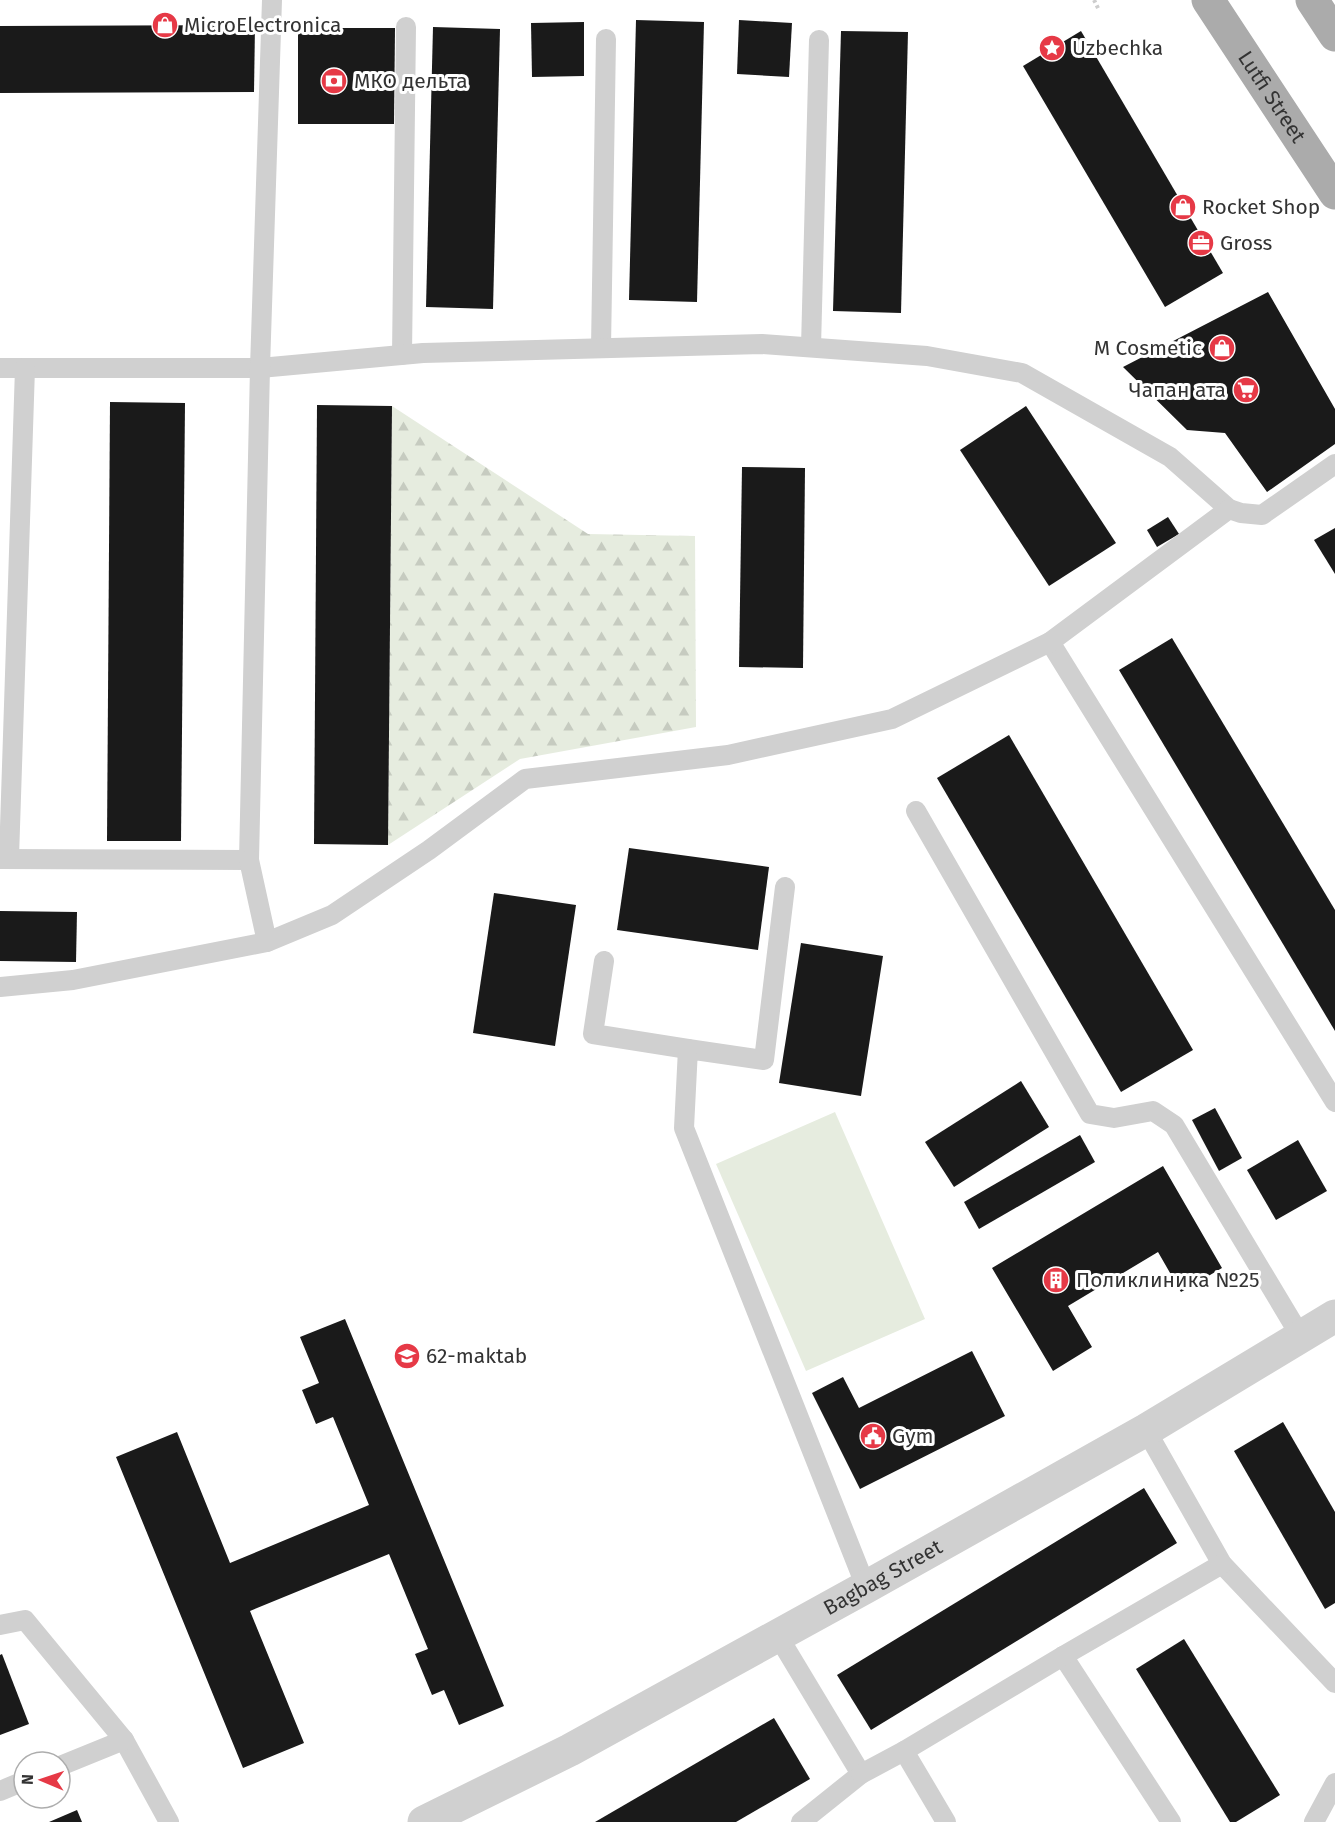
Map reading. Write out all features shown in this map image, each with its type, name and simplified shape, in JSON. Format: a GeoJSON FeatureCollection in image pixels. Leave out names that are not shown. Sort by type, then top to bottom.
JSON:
{"type":"FeatureCollection","features":[{"type":"Feature","properties":{"kind":"main road","name":"Lutfi Street"},"geometry":{"type":"LineString","coordinates":[[1208,0],[1335,193]]}},
{"type":"Feature","properties":{"kind":"main road"},"geometry":{"type":"LineString","coordinates":[[1312,0],[1335,35]]}},
{"type":"Feature","properties":{"kind":"street","name":"Bagbag Street"},"geometry":{"type":"LineString","coordinates":[[424,1822],[570,1750],[778,1636],[1146,1430],[1335,1316]]}},
{"type":"Feature","properties":{"kind":"lane"},"geometry":{"type":"LineString","coordinates":[[267,942],[249,860],[260,368],[272,0]]}},
{"type":"Feature","properties":{"kind":"lane"},"geometry":{"type":"LineString","coordinates":[[402,355],[406,27]]}},
{"type":"Feature","properties":{"kind":"lane"},"geometry":{"type":"LineString","coordinates":[[601,348],[606,39]]}},
{"type":"Feature","properties":{"kind":"lane"},"geometry":{"type":"LineString","coordinates":[[811,347],[819,40]]}},
{"type":"Feature","properties":{"kind":"lane"},"geometry":{"type":"LineString","coordinates":[[0,368],[260,368],[402,355],[762,344],[811,347],[927,356],[1022,374],[1170,456],[1229,508],[1241,513],[1262,515],[1335,464]]}},
{"type":"Feature","properties":{"kind":"lane"},"geometry":{"type":"LineString","coordinates":[[25,368],[4,859],[249,860]]}},
{"type":"Feature","properties":{"kind":"lane"},"geometry":{"type":"LineString","coordinates":[[0,987],[73,980],[267,942],[332,915],[429,850],[525,779],[728,755],[891,719],[1050,642],[1229,508]]}},
{"type":"Feature","properties":{"kind":"lane"},"geometry":{"type":"LineString","coordinates":[[1050,642],[1335,1102]]}},
{"type":"Feature","properties":{"kind":"lane"},"geometry":{"type":"LineString","coordinates":[[916,811],[1090,1114],[1114,1118],[1154,1111],[1174,1125],[1301,1337]]}},
{"type":"Feature","properties":{"kind":"lane"},"geometry":{"type":"LineString","coordinates":[[604,961],[593,1034],[764,1060],[785,887]]}},
{"type":"Feature","properties":{"kind":"lane"},"geometry":{"type":"LineString","coordinates":[[688,1049],[684,1128],[866,1587]]}},
{"type":"Feature","properties":{"kind":"lane"},"geometry":{"type":"LineString","coordinates":[[1146,1430],[1222,1564],[1335,1683]]}},
{"type":"Feature","properties":{"kind":"lane"},"geometry":{"type":"LineString","coordinates":[[801,1822],[861,1774],[1222,1564]]}},
{"type":"Feature","properties":{"kind":"lane"},"geometry":{"type":"LineString","coordinates":[[0,1624],[26,1620],[124,1740],[169,1822]]}},
{"type":"Feature","properties":{"kind":"lane"},"geometry":{"type":"LineString","coordinates":[[778,1636],[861,1774]]}},
{"type":"Feature","properties":{"kind":"lane"},"geometry":{"type":"LineString","coordinates":[[1063,1656],[1171,1822]]}},
{"type":"Feature","properties":{"kind":"lane"},"geometry":{"type":"LineString","coordinates":[[72,1761],[124,1740]]}},
{"type":"Feature","properties":{"kind":"lane"},"geometry":{"type":"LineString","coordinates":[[904,1751],[946,1822]]}},
{"type":"Feature","properties":{"kind":"lane"},"geometry":{"type":"LineString","coordinates":[[1314,1822],[1335,1783]]}},
{"type":"Feature","properties":{"kind":"path"},"geometry":{"type":"LineString","coordinates":[[1094,0],[1099,10]]}},
{"type":"Feature","properties":{"kind":"green space"},"geometry":{"type":"Polygon","coordinates":[[[392,406],[588,534],[695,536],[696,727],[520,759],[388,845],[392,406]]]}},
{"type":"Feature","properties":{"kind":"green space"},"geometry":{"type":"Polygon","coordinates":[[[835,1112],[925,1319],[806,1371],[716,1164],[835,1112]]]}},
{"type":"Feature","properties":{"kind":"building"},"geometry":{"type":"Polygon","coordinates":[[[636,20],[704,22],[697,302],[629,300],[636,20]]]}},
{"type":"Feature","properties":{"kind":"building"},"geometry":{"type":"Polygon","coordinates":[[[739,20],[792,23],[789,77],[737,74],[739,20]]]}},
{"type":"Feature","properties":{"kind":"building"},"geometry":{"type":"Polygon","coordinates":[[[584,22],[584,76],[532,77],[531,23],[584,22]]]}},
{"type":"Feature","properties":{"kind":"building"},"geometry":{"type":"Polygon","coordinates":[[[255,25],[254,92],[0,93],[0,26],[255,25]]]}},
{"type":"Feature","properties":{"kind":"building"},"geometry":{"type":"Polygon","coordinates":[[[433,27],[500,29],[493,309],[426,307],[433,27]]]}},
{"type":"Feature","properties":{"kind":"building"},"geometry":{"type":"Polygon","coordinates":[[[298,28],[395,28],[394,124],[298,124],[298,28]]]}},
{"type":"Feature","properties":{"kind":"building"},"geometry":{"type":"Polygon","coordinates":[[[841,31],[908,32],[901,313],[833,311],[841,31]]]}},
{"type":"Feature","properties":{"kind":"building"},"geometry":{"type":"Polygon","coordinates":[[[1081,31],[1223,273],[1165,307],[1023,66],[1081,31]]]}},
{"type":"Feature","properties":{"kind":"building"},"geometry":{"type":"Polygon","coordinates":[[[1268,292],[1335,409],[1335,444],[1267,492],[1225,433],[1187,430],[1123,367],[1268,292]]]}},
{"type":"Feature","properties":{"kind":"building"},"geometry":{"type":"Polygon","coordinates":[[[110,402],[185,403],[181,841],[107,841],[110,402]]]}},
{"type":"Feature","properties":{"kind":"building"},"geometry":{"type":"Polygon","coordinates":[[[317,405],[392,406],[388,845],[314,844],[317,405]]]}},
{"type":"Feature","properties":{"kind":"building"},"geometry":{"type":"Polygon","coordinates":[[[1026,406],[1116,543],[1049,586],[960,450],[1026,406]]]}},
{"type":"Feature","properties":{"kind":"building"},"geometry":{"type":"Polygon","coordinates":[[[742,467],[805,468],[803,668],[739,667],[742,467]]]}},
{"type":"Feature","properties":{"kind":"building"},"geometry":{"type":"Polygon","coordinates":[[[1168,517],[1179,534],[1157,547],[1147,530],[1168,517]]]}},
{"type":"Feature","properties":{"kind":"building"},"geometry":{"type":"Polygon","coordinates":[[[1335,528],[1335,574],[1314,540],[1335,528]]]}},
{"type":"Feature","properties":{"kind":"building"},"geometry":{"type":"Polygon","coordinates":[[[1172,638],[1335,910],[1335,1031],[1119,670],[1172,638]]]}},
{"type":"Feature","properties":{"kind":"building"},"geometry":{"type":"Polygon","coordinates":[[[1009,735],[1193,1050],[1121,1092],[937,778],[1009,735]]]}},
{"type":"Feature","properties":{"kind":"building"},"geometry":{"type":"Polygon","coordinates":[[[629,848],[769,867],[758,950],[617,930],[629,848]]]}},
{"type":"Feature","properties":{"kind":"building"},"geometry":{"type":"Polygon","coordinates":[[[494,893],[576,905],[555,1046],[473,1033],[494,893]]]}},
{"type":"Feature","properties":{"kind":"building"},"geometry":{"type":"Polygon","coordinates":[[[0,911],[77,912],[76,962],[0,961],[0,911]]]}},
{"type":"Feature","properties":{"kind":"building"},"geometry":{"type":"Polygon","coordinates":[[[801,943],[883,956],[861,1096],[779,1083],[801,943]]]}},
{"type":"Feature","properties":{"kind":"building"},"geometry":{"type":"Polygon","coordinates":[[[1021,1081],[1049,1127],[954,1187],[925,1142],[1021,1081]]]}},
{"type":"Feature","properties":{"kind":"building"},"geometry":{"type":"Polygon","coordinates":[[[1215,1108],[1242,1158],[1219,1171],[1192,1120],[1215,1108]]]}},
{"type":"Feature","properties":{"kind":"building"},"geometry":{"type":"Polygon","coordinates":[[[1080,1135],[1095,1162],[979,1229],[964,1202],[1080,1135]]]}},
{"type":"Feature","properties":{"kind":"building"},"geometry":{"type":"Polygon","coordinates":[[[1298,1140],[1327,1191],[1276,1220],[1247,1170],[1298,1140]]]}},
{"type":"Feature","properties":{"kind":"building","name":"Поликлиника №25"},"geometry":{"type":"Polygon","coordinates":[[[1163,1166],[1222,1268],[1181,1292],[1158,1252],[1068,1306],[1092,1347],[1053,1371],[992,1268],[1163,1166]]]}},
{"type":"Feature","properties":{"kind":"building"},"geometry":{"type":"Polygon","coordinates":[[[345,1319],[504,1706],[459,1725],[444,1690],[432,1695],[415,1654],[428,1649],[389,1554],[250,1611],[304,1743],[243,1768],[116,1457],[177,1432],[230,1563],[369,1505],[333,1417],[316,1424],[302,1390],[319,1383],[300,1337],[345,1319]]]}},
{"type":"Feature","properties":{"kind":"building"},"geometry":{"type":"Polygon","coordinates":[[[972,1351],[1005,1416],[860,1489],[812,1393],[843,1377],[859,1408],[972,1351]]]}},
{"type":"Feature","properties":{"kind":"building"},"geometry":{"type":"Polygon","coordinates":[[[1283,1422],[1335,1512],[1335,1603],[1325,1609],[1234,1451],[1283,1422]]]}},
{"type":"Feature","properties":{"kind":"building"},"geometry":{"type":"Polygon","coordinates":[[[1144,1488],[1177,1543],[871,1730],[837,1675],[1144,1488]]]}},
{"type":"Feature","properties":{"kind":"building"},"geometry":{"type":"Polygon","coordinates":[[[1184,1639],[1280,1795],[1236,1822],[1230,1822],[1136,1669],[1184,1639]]]}},
{"type":"Feature","properties":{"kind":"building"},"geometry":{"type":"Polygon","coordinates":[[[2,1654],[29,1724],[0,1735],[0,1655],[2,1654]]]}},
{"type":"Feature","properties":{"kind":"building"},"geometry":{"type":"Polygon","coordinates":[[[774,1718],[810,1779],[736,1822],[595,1822],[774,1718]]]}},
{"type":"Feature","properties":{"kind":"building"},"geometry":{"type":"Polygon","coordinates":[[[77,1810],[82,1822],[49,1822],[77,1810]]]}},
{"type":"Feature","properties":{"kind":"place","name":"MicroElectronica"},"geometry":{"type":"Point","coordinates":[165,25]}},
{"type":"Feature","properties":{"kind":"place","name":"Uzbechka"},"geometry":{"type":"Point","coordinates":[1052,48]}},
{"type":"Feature","properties":{"kind":"place","name":"МКО дельта"},"geometry":{"type":"Point","coordinates":[334,81]}},
{"type":"Feature","properties":{"kind":"place","name":"Rocket Shop"},"geometry":{"type":"Point","coordinates":[1183,207]}},
{"type":"Feature","properties":{"kind":"place","name":"Gross"},"geometry":{"type":"Point","coordinates":[1201,243]}},
{"type":"Feature","properties":{"kind":"place","name":"M Cosmetic"},"geometry":{"type":"Point","coordinates":[1222,348]}},
{"type":"Feature","properties":{"kind":"place","name":"Чапан ата"},"geometry":{"type":"Point","coordinates":[1246,390]}},
{"type":"Feature","properties":{"kind":"place","name":"Поликлиника №25"},"geometry":{"type":"Point","coordinates":[1056,1280]}},
{"type":"Feature","properties":{"kind":"place","name":"62-maktab"},"geometry":{"type":"Point","coordinates":[407,1356]}},
{"type":"Feature","properties":{"kind":"place","name":"Gym"},"geometry":{"type":"Point","coordinates":[873,1436]}}]}
